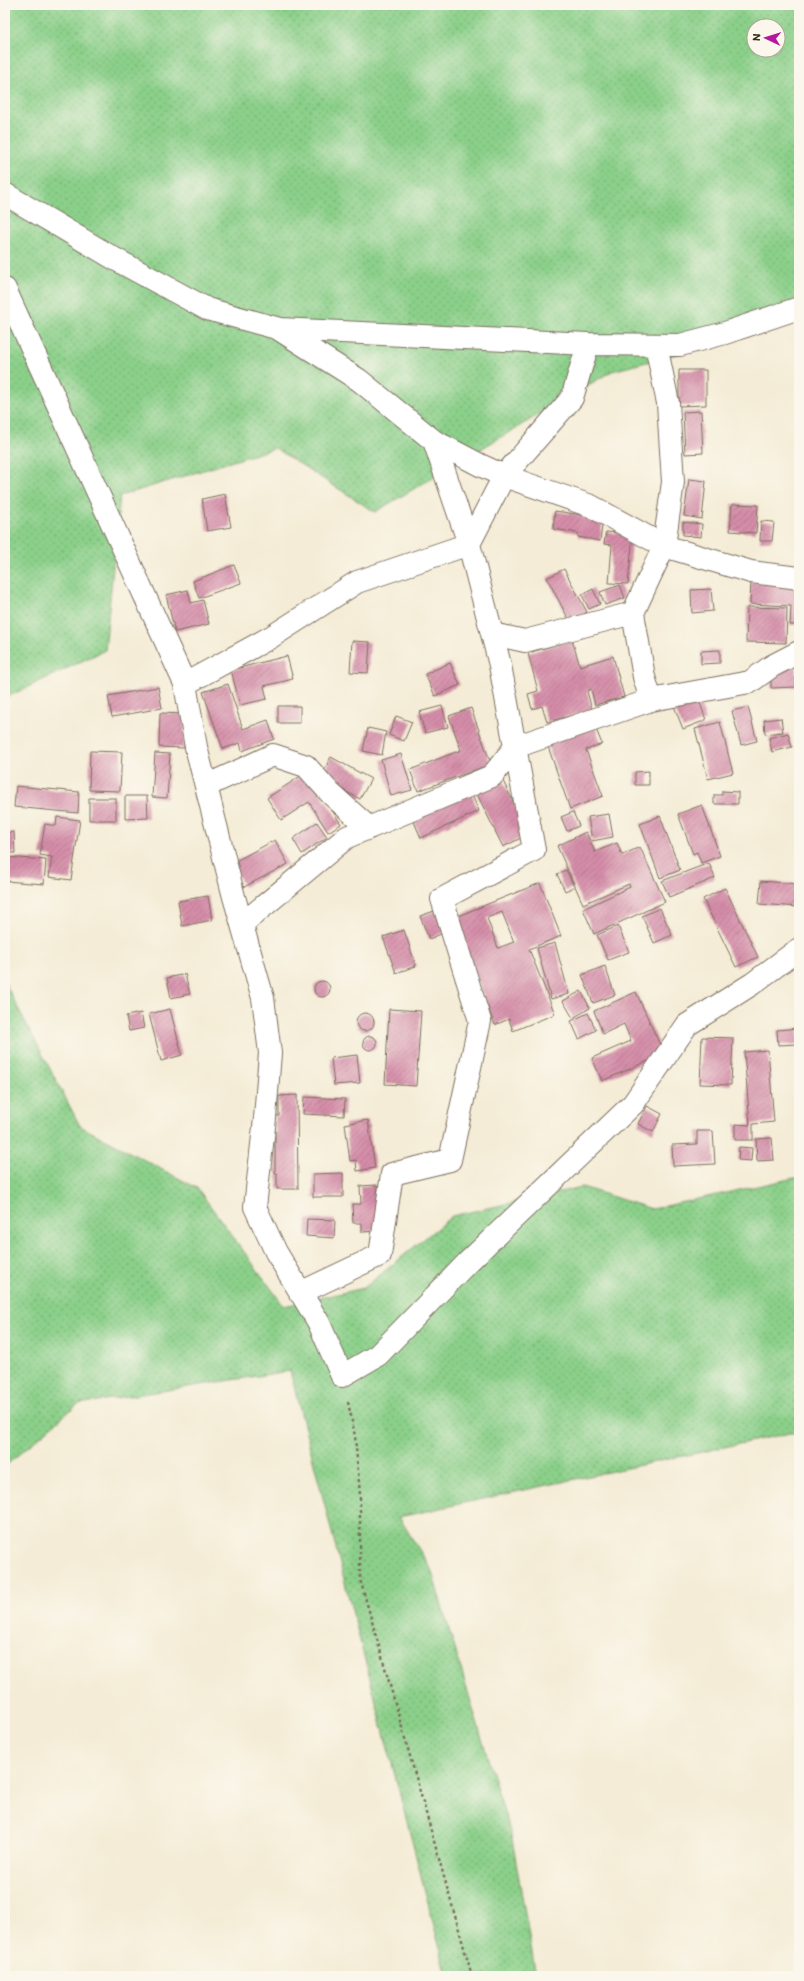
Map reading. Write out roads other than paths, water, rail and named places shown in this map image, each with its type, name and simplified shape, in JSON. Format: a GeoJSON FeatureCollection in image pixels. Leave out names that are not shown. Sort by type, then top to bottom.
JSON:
{"type":"FeatureCollection","features":[{"type":"Feature","properties":{"kind":"street"},"geometry":{"type":"LineString","coordinates":[[5,194],[115,259],[207,309],[280,329],[588,344],[680,345],[725,333],[799,308]]}},
{"type":"Feature","properties":{"kind":"street"},"geometry":{"type":"LineString","coordinates":[[5,289],[185,684],[196,747],[242,924],[263,998],[270,1053],[265,1118],[255,1207],[276,1252],[319,1323],[342,1376],[378,1355],[468,1262],[633,1104],[687,1025],[752,984],[799,949]]}},
{"type":"Feature","properties":{"kind":"street"},"geometry":{"type":"LineString","coordinates":[[280,329],[359,380],[434,441],[504,476],[591,506],[664,546],[751,572],[799,578]]}},
{"type":"Feature","properties":{"kind":"street"},"geometry":{"type":"LineString","coordinates":[[185,684],[271,637],[357,582],[469,544],[504,476],[572,398],[588,344]]}},
{"type":"Feature","properties":{"kind":"street"},"geometry":{"type":"LineString","coordinates":[[651,700],[644,677],[633,613],[664,546],[673,482],[668,403],[656,345]]}},
{"type":"Feature","properties":{"kind":"street"},"geometry":{"type":"LineString","coordinates":[[300,1293],[380,1255],[392,1174],[450,1160],[480,1020],[442,899],[534,850],[500,665],[469,544],[434,441]]}},
{"type":"Feature","properties":{"kind":"street"},"geometry":{"type":"LineString","coordinates":[[492,634],[525,641],[633,613]]}},
{"type":"Feature","properties":{"kind":"street"},"geometry":{"type":"LineString","coordinates":[[242,924],[347,837],[492,776],[515,748],[651,700],[750,682],[772,666],[799,652]]}},
{"type":"Feature","properties":{"kind":"street"},"geometry":{"type":"LineString","coordinates":[[206,786],[273,755],[306,766],[332,794],[369,828]]}}]}
